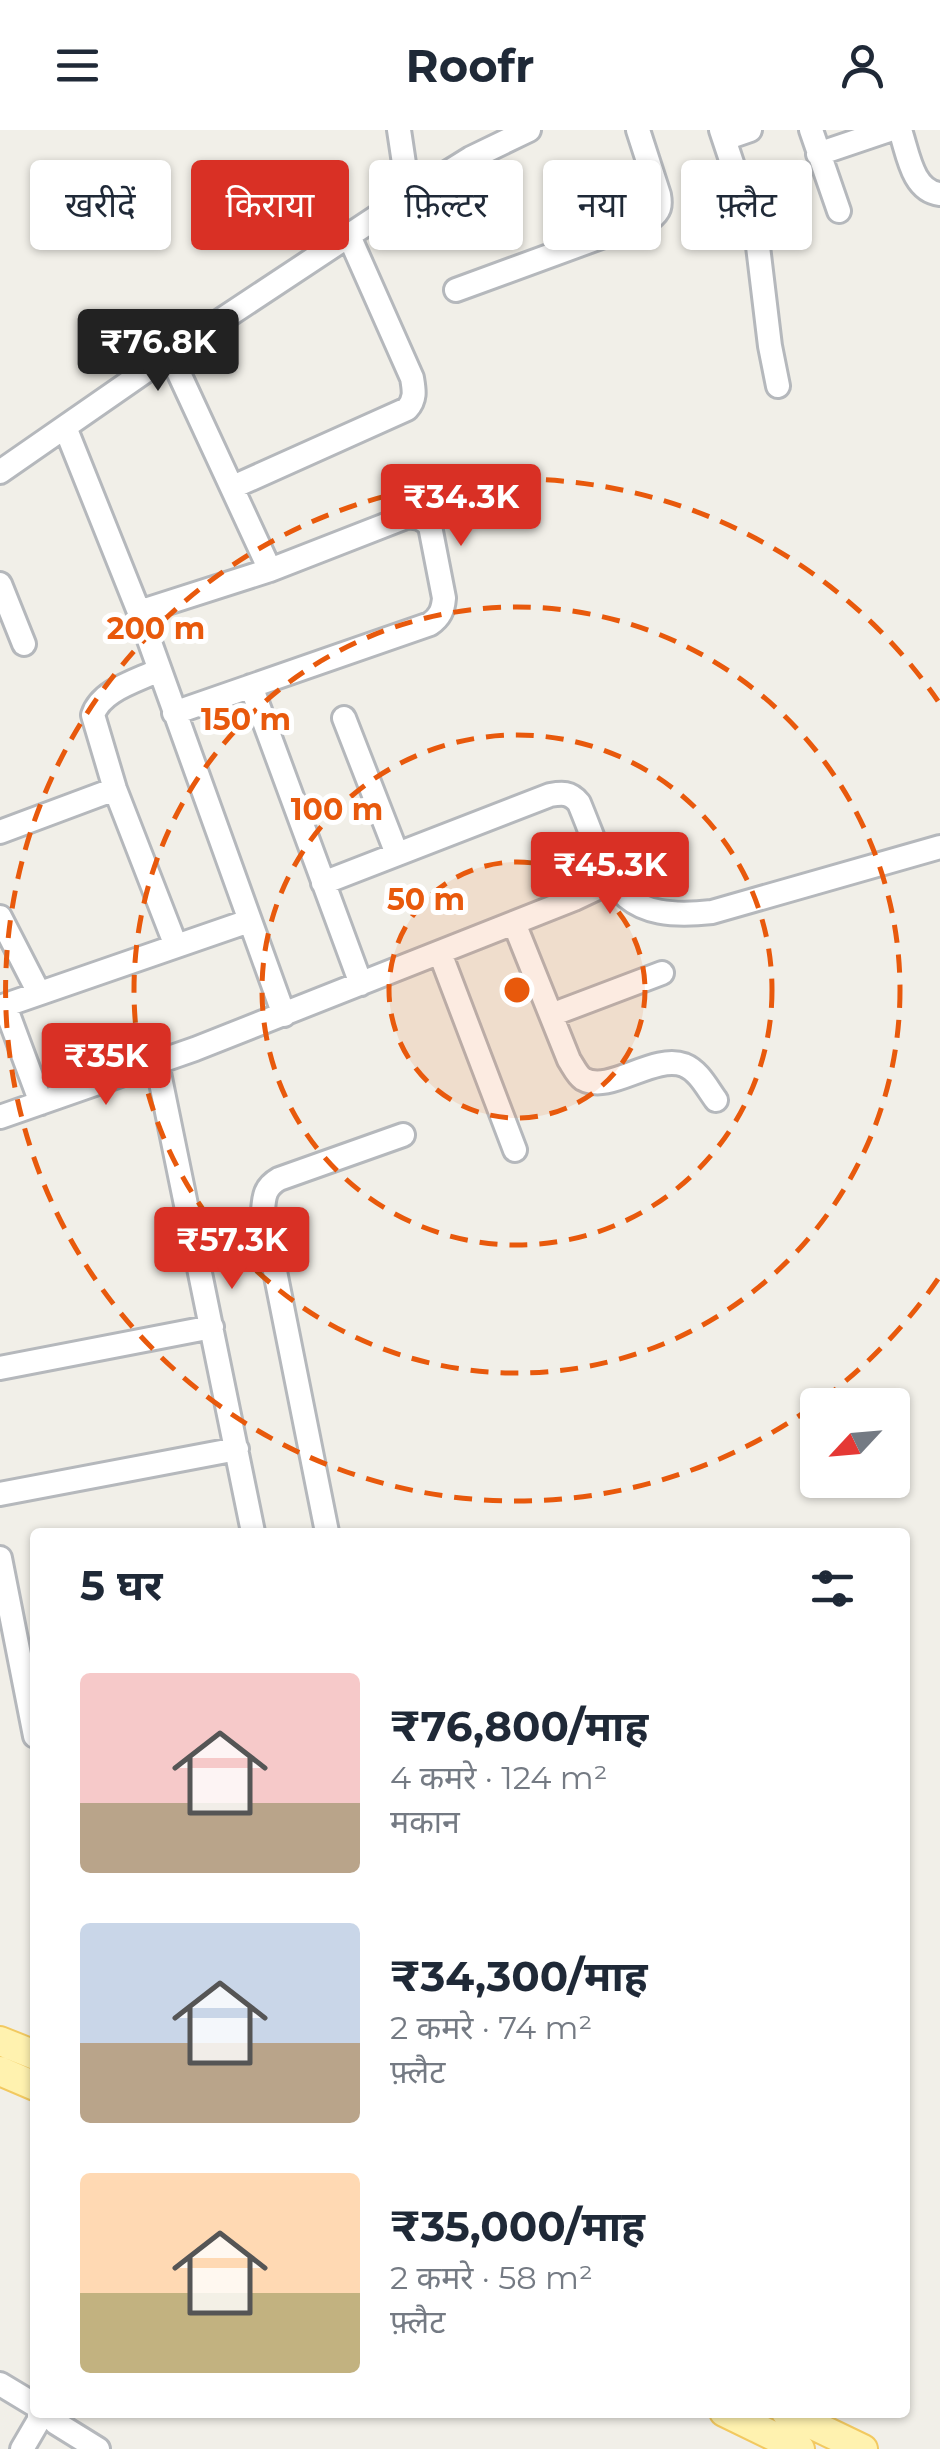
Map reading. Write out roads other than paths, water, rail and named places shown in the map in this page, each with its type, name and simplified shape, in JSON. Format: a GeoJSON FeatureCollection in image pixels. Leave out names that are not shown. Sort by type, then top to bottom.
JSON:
{"type":"FeatureCollection","features":[{"type":"Feature","properties":{"kind":"main road"},"geometry":{"type":"LineString","coordinates":[[0,2041],[30,2054]]}},
{"type":"Feature","properties":{"kind":"main road"},"geometry":{"type":"LineString","coordinates":[[0,2071],[30,2084]]}},
{"type":"Feature","properties":{"kind":"main road"},"geometry":{"type":"LineString","coordinates":[[736,2418],[800,2449]]}},
{"type":"Feature","properties":{"kind":"main road"},"geometry":{"type":"LineString","coordinates":[[798,2418],[862,2449]]}},
{"type":"Feature","properties":{"kind":"street"},"geometry":{"type":"LineString","coordinates":[[399,130],[404,160]]}},
{"type":"Feature","properties":{"kind":"street"},"geometry":{"type":"LineString","coordinates":[[467,160],[530,130]]}},
{"type":"Feature","properties":{"kind":"street"},"geometry":{"type":"LineString","coordinates":[[456,290],[658,213],[660,195],[638,130]]}},
{"type":"Feature","properties":{"kind":"street"},"geometry":{"type":"LineString","coordinates":[[750,130],[722,134],[756,238],[778,386]]}},
{"type":"Feature","properties":{"kind":"street"},"geometry":{"type":"LineString","coordinates":[[811,130],[839,211]]}},
{"type":"Feature","properties":{"kind":"street"},"geometry":{"type":"LineString","coordinates":[[818,154],[889,130]]}},
{"type":"Feature","properties":{"kind":"street"},"geometry":{"type":"LineString","coordinates":[[900,130],[918,182],[928,191],[940,194]]}},
{"type":"Feature","properties":{"kind":"street"},"geometry":{"type":"LineString","coordinates":[[0,472],[369,223]]}},
{"type":"Feature","properties":{"kind":"street"},"geometry":{"type":"LineString","coordinates":[[233,487],[412,404],[412,378],[350,236]]}},
{"type":"Feature","properties":{"kind":"street"},"geometry":{"type":"LineString","coordinates":[[170,354],[270,570]]}},
{"type":"Feature","properties":{"kind":"street"},"geometry":{"type":"LineString","coordinates":[[65,426],[139,612],[284,1015]]}},
{"type":"Feature","properties":{"kind":"street"},"geometry":{"type":"LineString","coordinates":[[139,612],[270,570],[406,517],[426,520],[430,526],[444,598],[443,609],[430,624],[174,714]]}},
{"type":"Feature","properties":{"kind":"street"},"geometry":{"type":"LineString","coordinates":[[0,584],[24,644]]}},
{"type":"Feature","properties":{"kind":"street"},"geometry":{"type":"LineString","coordinates":[[159,670],[104,697],[93,715],[115,789],[176,946]]}},
{"type":"Feature","properties":{"kind":"street"},"geometry":{"type":"LineString","coordinates":[[251,686],[361,984]]}},
{"type":"Feature","properties":{"kind":"street"},"geometry":{"type":"LineString","coordinates":[[344,718],[397,854]]}},
{"type":"Feature","properties":{"kind":"street"},"geometry":{"type":"LineString","coordinates":[[0,832],[115,789]]}},
{"type":"Feature","properties":{"kind":"street"},"geometry":{"type":"LineString","coordinates":[[323,882],[562,793],[578,802],[612,881],[638,906],[657,913],[712,912],[940,847]]}},
{"type":"Feature","properties":{"kind":"street"},"geometry":{"type":"LineString","coordinates":[[0,1117],[284,1015],[612,881]]}},
{"type":"Feature","properties":{"kind":"street"},"geometry":{"type":"LineString","coordinates":[[0,917],[39,993]]}},
{"type":"Feature","properties":{"kind":"street"},"geometry":{"type":"LineString","coordinates":[[41,1103],[2,1006],[249,921]]}},
{"type":"Feature","properties":{"kind":"street"},"geometry":{"type":"LineString","coordinates":[[514,923],[569,1060],[584,1079],[598,1083],[665,1063],[684,1065],[699,1075],[716,1100]]}},
{"type":"Feature","properties":{"kind":"street"},"geometry":{"type":"LineString","coordinates":[[440,953],[515,1150]]}},
{"type":"Feature","properties":{"kind":"street"},"geometry":{"type":"LineString","coordinates":[[550,1015],[662,973]]}},
{"type":"Feature","properties":{"kind":"street"},"geometry":{"type":"LineString","coordinates":[[157,1063],[253,1528]]}},
{"type":"Feature","properties":{"kind":"street"},"geometry":{"type":"LineString","coordinates":[[326,1528],[264,1195],[279,1179],[403,1135]]}},
{"type":"Feature","properties":{"kind":"street"},"geometry":{"type":"LineString","coordinates":[[0,1368],[212,1326]]}},
{"type":"Feature","properties":{"kind":"street"},"geometry":{"type":"LineString","coordinates":[[0,1494],[237,1448]]}},
{"type":"Feature","properties":{"kind":"street"},"geometry":{"type":"LineString","coordinates":[[0,1558],[30,1711]]}},
{"type":"Feature","properties":{"kind":"street"},"geometry":{"type":"LineString","coordinates":[[0,2384],[30,2403]]}},
{"type":"Feature","properties":{"kind":"street"},"geometry":{"type":"LineString","coordinates":[[43,2426],[98,2449]]}}]}
